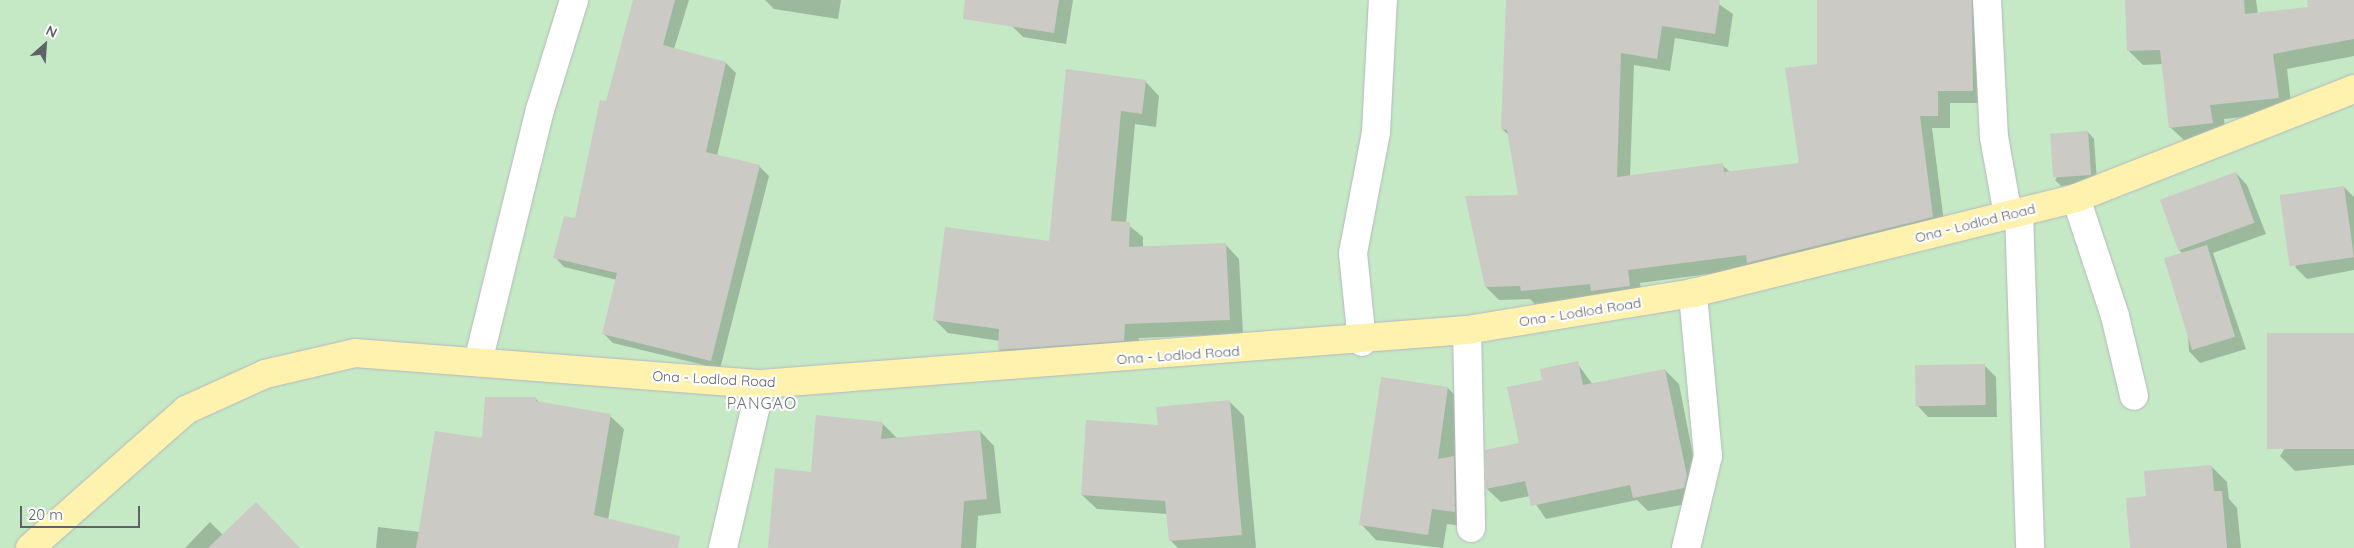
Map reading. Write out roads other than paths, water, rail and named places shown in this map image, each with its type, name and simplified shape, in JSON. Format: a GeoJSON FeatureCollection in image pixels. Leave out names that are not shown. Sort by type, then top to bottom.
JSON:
{"type":"FeatureCollection","features":[{"type":"Feature","properties":{"kind":"main road","name":"Ona - Lodlod Road"},"geometry":{"type":"LineString","coordinates":[[30,548],[186,410],[264,374],[355,352],[762,384],[1362,342],[1467,330],[1693,293],[2076,198],[2354,89]]}},
{"type":"Feature","properties":{"kind":"street"},"geometry":{"type":"LineString","coordinates":[[478,362],[540,110],[574,0]]}},
{"type":"Feature","properties":{"kind":"street"},"geometry":{"type":"LineString","coordinates":[[1362,342],[1353,253],[1376,132],[1383,0]]}},
{"type":"Feature","properties":{"kind":"street"},"geometry":{"type":"LineString","coordinates":[[1987,0],[1994,136],[2013,214],[2030,548]]}},
{"type":"Feature","properties":{"kind":"street"},"geometry":{"type":"LineString","coordinates":[[2076,198],[2115,316],[2134,396]]}},
{"type":"Feature","properties":{"kind":"street"},"geometry":{"type":"LineString","coordinates":[[1686,548],[1708,456],[1693,293]]}},
{"type":"Feature","properties":{"kind":"street"},"geometry":{"type":"LineString","coordinates":[[1467,330],[1472,528]]}},
{"type":"Feature","properties":{"kind":"street"},"geometry":{"type":"LineString","coordinates":[[723,548],[762,384]]}},
{"type":"Feature","properties":{"kind":"district","name":"PANGAO"},"geometry":{"type":"Point","coordinates":[762,403]}}]}
